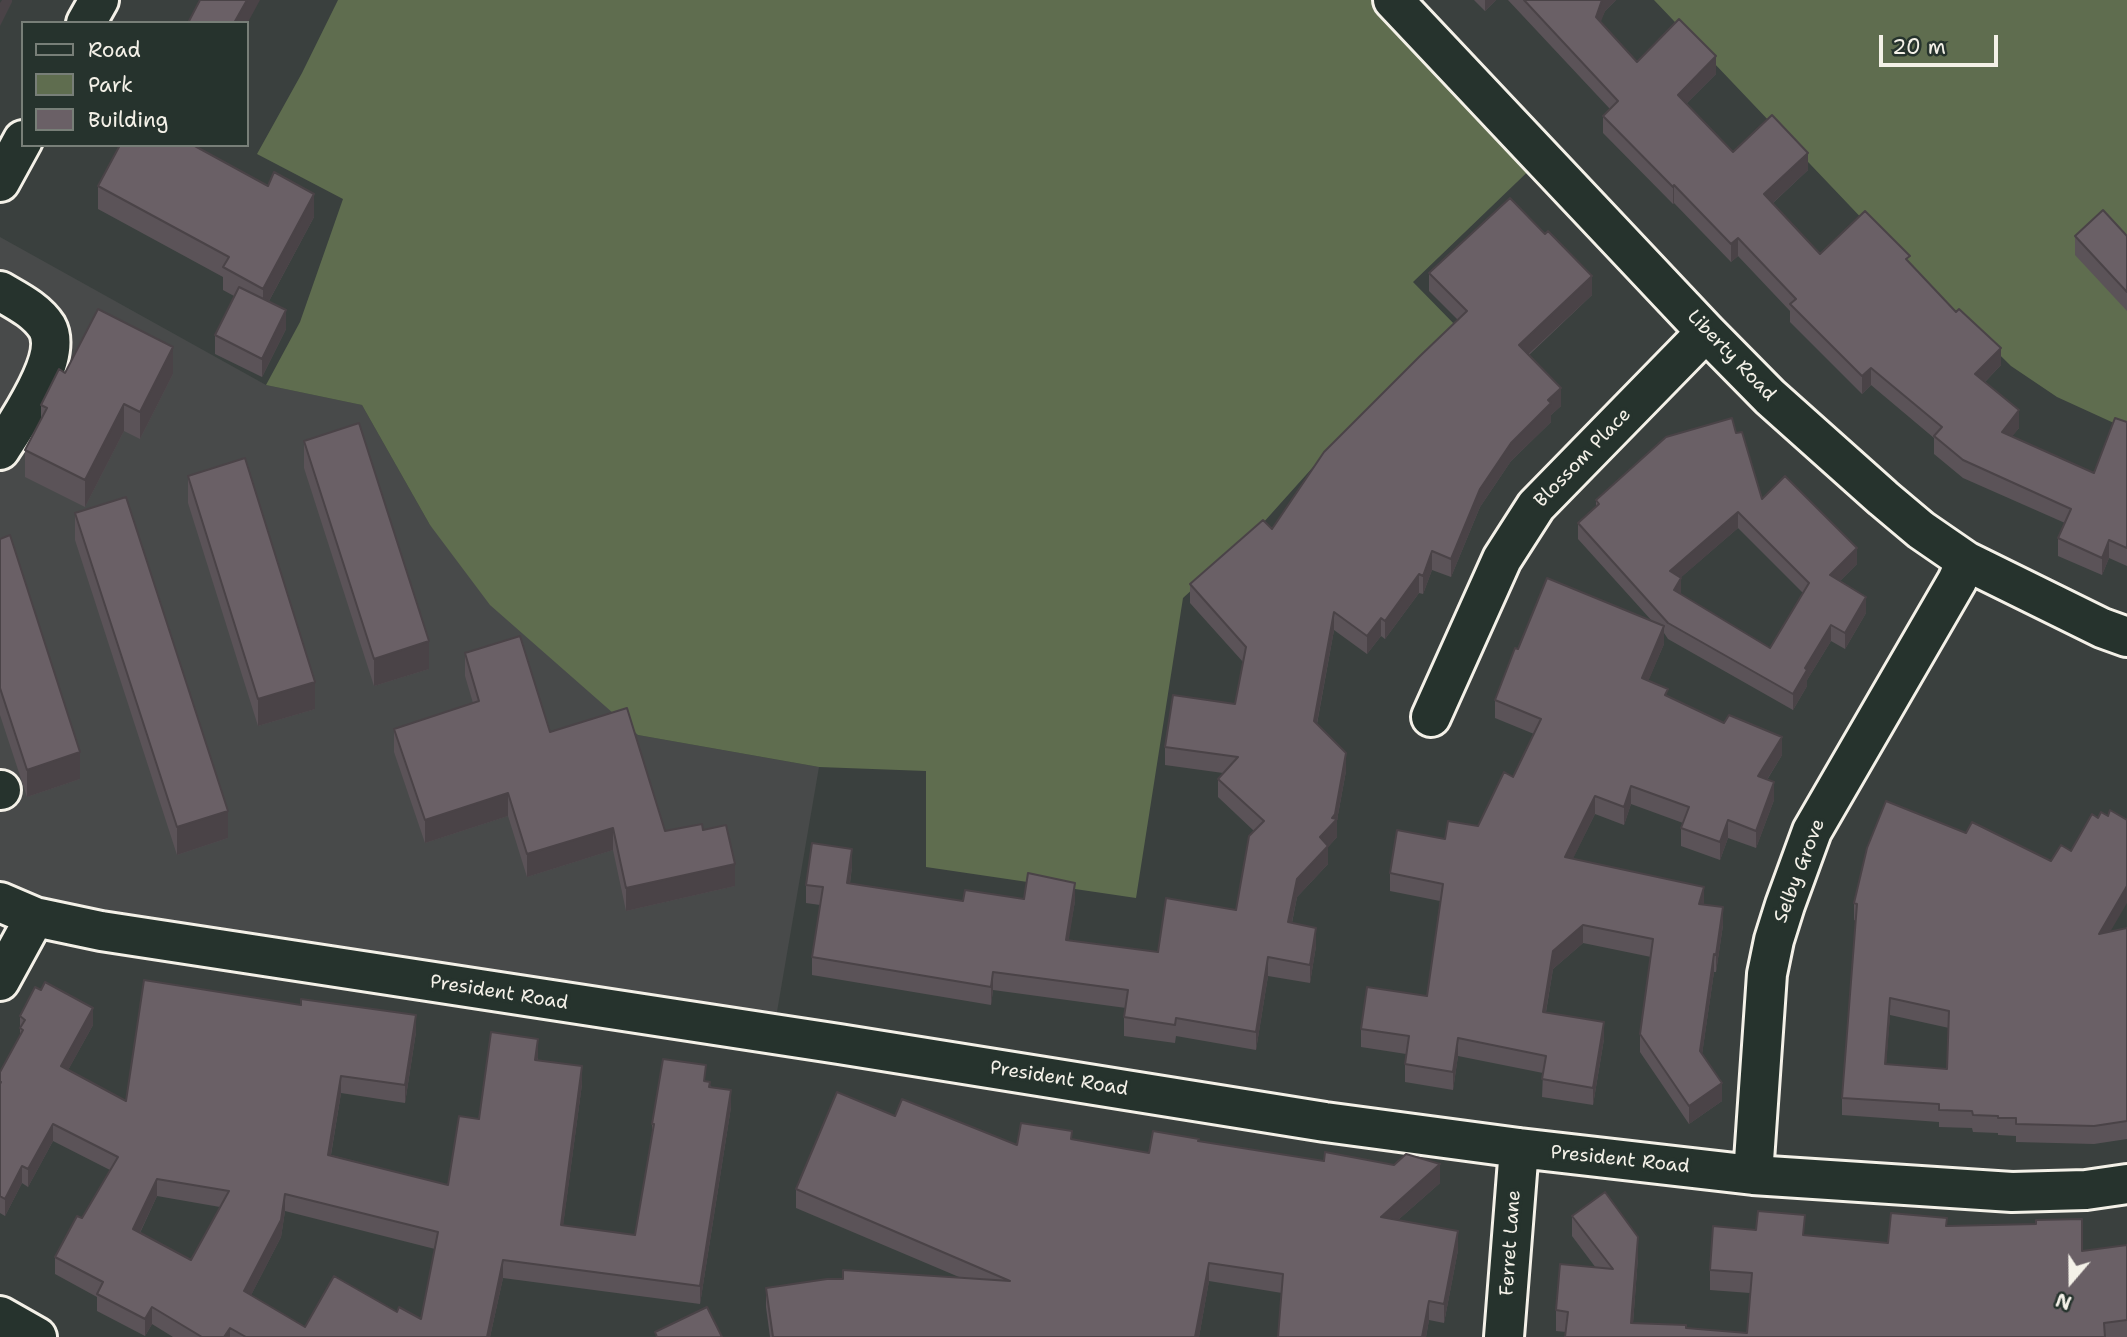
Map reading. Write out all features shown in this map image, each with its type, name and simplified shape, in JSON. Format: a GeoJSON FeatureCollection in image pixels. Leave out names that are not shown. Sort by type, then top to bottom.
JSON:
{"type":"FeatureCollection","features":[{"type":"Feature","properties":{"kind":"street"},"geometry":{"type":"LineString","coordinates":[[87,21],[99,0]]}},
{"type":"Feature","properties":{"kind":"street","name":"Liberty Road"},"geometry":{"type":"LineString","coordinates":[[1393,0],[1706,332],[1770,397],[1872,489],[1921,530],[1966,561],[2102,628],[2127,637]]}},
{"type":"Feature","properties":{"kind":"street"},"geometry":{"type":"LineString","coordinates":[[0,182],[21,144]]}},
{"type":"Feature","properties":{"kind":"street"},"geometry":{"type":"LineString","coordinates":[[0,291],[36,313],[48,330],[50,343],[42,378],[0,450]]}},
{"type":"Feature","properties":{"kind":"street","name":"Blossom Place"},"geometry":{"type":"LineString","coordinates":[[1431,717],[1502,559],[1535,506],[1706,332]]}},
{"type":"Feature","properties":{"kind":"street","name":"Selby Grove"},"geometry":{"type":"LineString","coordinates":[[1753,1175],[1767,974],[1785,905],[1812,831],[1958,581],[1966,561]]}},
{"type":"Feature","properties":{"kind":"street","name":"President Road"},"geometry":{"type":"LineString","coordinates":[[0,902],[35,917],[240,954],[975,1065],[1325,1122],[1519,1148],[1753,1175],[2012,1192],[2086,1189],[2127,1184]]}},
{"type":"Feature","properties":{"kind":"street"},"geometry":{"type":"LineString","coordinates":[[0,981],[35,917]]}},
{"type":"Feature","properties":{"kind":"street","name":"Ferret Lane"},"geometry":{"type":"LineString","coordinates":[[1504,1337],[1519,1148]]}},
{"type":"Feature","properties":{"kind":"street"},"geometry":{"type":"LineString","coordinates":[[0,1316],[37,1337]]}},
{"type":"Feature","properties":{"kind":"shaded area"},"geometry":{"type":"Polygon","coordinates":[[[0,237],[266,385],[362,405],[430,525],[638,735],[819,767],[773,1035],[0,903],[0,237]]]}},
{"type":"Feature","properties":{"kind":"green space"},"geometry":{"type":"Polygon","coordinates":[[[338,0],[1391,0],[1542,158],[1413,282],[1459,329],[1314,466],[1254,533],[1183,598],[1136,898],[926,867],[926,771],[819,767],[638,735],[490,605],[430,525],[362,405],[266,385],[300,322],[343,199],[257,154],[302,73],[338,0]]]}},
{"type":"Feature","properties":{"kind":"green space"},"geometry":{"type":"Polygon","coordinates":[[[1654,0],[2127,0],[2127,429],[2057,397],[2011,366],[1869,226],[1654,0]]]}},
{"type":"Feature","properties":{"kind":"building"},"geometry":{"type":"Polygon","coordinates":[[[200,0],[247,0],[235,21],[189,21],[200,0]]]}},
{"type":"Feature","properties":{"kind":"building"},"geometry":{"type":"Polygon","coordinates":[[[1524,0],[1602,0],[1596,17],[1637,62],[1679,19],[1716,56],[1678,95],[1733,152],[1772,115],[1808,153],[1764,194],[1820,254],[1865,211],[1910,256],[1906,259],[1956,312],[1959,309],[2001,348],[1975,374],[2019,410],[2002,432],[2094,473],[2115,418],[2127,422],[2127,548],[2109,540],[2102,558],[2058,538],[2071,509],[1963,460],[1934,436],[1942,427],[1871,368],[1862,376],[1790,304],[1796,299],[1738,238],[1731,244],[1603,116],[1618,101],[1524,0]]]}},
{"type":"Feature","properties":{"kind":"building"},"geometry":{"type":"Polygon","coordinates":[[[119,147],[197,147],[268,186],[274,172],[314,194],[263,289],[223,267],[229,257],[98,186],[119,147]]]}},
{"type":"Feature","properties":{"kind":"building"},"geometry":{"type":"Polygon","coordinates":[[[1510,198],[1545,234],[1548,231],[1592,276],[1519,345],[1561,388],[1548,400],[1551,403],[1511,443],[1480,489],[1451,559],[1432,551],[1423,576],[1419,574],[1385,621],[1381,618],[1367,636],[1334,612],[1314,721],[1346,753],[1332,818],[1337,819],[1320,837],[1328,846],[1297,879],[1288,922],[1316,928],[1310,965],[1268,957],[1256,1032],[1176,1018],[1175,1025],[1124,1017],[1128,990],[993,972],[991,987],[812,957],[823,887],[806,885],[812,843],[852,849],[847,883],[963,901],[965,890],[1024,899],[1028,873],[1075,883],[1066,940],[1158,952],[1166,898],[1236,910],[1249,836],[1264,821],[1218,779],[1238,757],[1165,747],[1173,695],[1235,704],[1246,647],[1190,584],[1263,520],[1272,529],[1324,452],[1467,311],[1429,273],[1510,198]]]}},
{"type":"Feature","properties":{"kind":"building"},"geometry":{"type":"Polygon","coordinates":[[[2103,210],[2127,236],[2127,292],[2075,236],[2103,210]]]}},
{"type":"Feature","properties":{"kind":"building"},"geometry":{"type":"Polygon","coordinates":[[[239,287],[286,310],[262,359],[215,335],[239,287]]]}},
{"type":"Feature","properties":{"kind":"building"},"geometry":{"type":"Polygon","coordinates":[[[98,309],[173,347],[140,412],[124,404],[85,480],[25,450],[47,408],[41,405],[59,369],[65,373],[98,309]]]}},
{"type":"Feature","properties":{"kind":"building"},"geometry":{"type":"Polygon","coordinates":[[[1732,418],[1736,433],[1742,432],[1762,499],[1785,476],[1857,548],[1830,575],[1866,597],[1845,633],[1831,625],[1793,694],[1668,623],[1578,523],[1599,504],[1596,500],[1666,437],[1732,418]],[[1738,512],[1670,571],[1681,578],[1674,590],[1770,648],[1809,583],[1738,512]]]}},
{"type":"Feature","properties":{"kind":"building"},"geometry":{"type":"Polygon","coordinates":[[[359,423],[429,641],[374,659],[304,441],[359,423]]]}},
{"type":"Feature","properties":{"kind":"building"},"geometry":{"type":"Polygon","coordinates":[[[245,458],[315,682],[258,699],[188,476],[245,458]]]}},
{"type":"Feature","properties":{"kind":"building"},"geometry":{"type":"Polygon","coordinates":[[[126,497],[228,811],[177,827],[75,513],[126,497]]]}},
{"type":"Feature","properties":{"kind":"building"},"geometry":{"type":"Polygon","coordinates":[[[10,535],[80,752],[27,770],[0,688],[0,539],[10,535]]]}},
{"type":"Feature","properties":{"kind":"building"},"geometry":{"type":"Polygon","coordinates":[[[1547,578],[1664,626],[1642,678],[1668,689],[1665,695],[1724,723],[1729,715],[1782,737],[1758,776],[1774,782],[1756,831],[1728,820],[1720,842],[1681,828],[1689,807],[1631,786],[1624,807],[1595,796],[1565,857],[1704,887],[1699,904],[1723,907],[1700,1051],[1722,1083],[1689,1106],[1640,1034],[1653,939],[1583,925],[1553,951],[1543,1012],[1604,1022],[1593,1088],[1542,1079],[1546,1056],[1458,1038],[1453,1072],[1405,1064],[1409,1036],[1361,1029],[1367,987],[1427,996],[1443,884],[1390,873],[1397,830],[1445,839],[1448,821],[1478,826],[1504,772],[1513,777],[1541,719],[1495,700],[1547,578]]]}},
{"type":"Feature","properties":{"kind":"building"},"geometry":{"type":"Polygon","coordinates":[[[520,636],[550,732],[627,708],[665,831],[702,824],[703,830],[726,825],[735,864],[626,888],[613,828],[527,854],[508,793],[425,820],[394,729],[479,701],[465,653],[520,636]]]}},
{"type":"Feature","properties":{"kind":"building"},"geometry":{"type":"Polygon","coordinates":[[[1886,801],[1966,833],[1972,822],[2051,861],[2061,845],[2071,851],[2092,814],[2098,818],[2101,812],[2108,816],[2110,810],[2127,820],[2127,886],[2099,934],[2127,928],[2127,1121],[2094,1126],[2016,1124],[2016,1118],[1973,1115],[1972,1111],[1939,1110],[1939,1104],[1842,1098],[1857,904],[1854,903],[1867,848],[1886,801]],[[1890,998],[1885,1064],[1947,1069],[1949,1011],[1890,998]]]}},
{"type":"Feature","properties":{"kind":"building"},"geometry":{"type":"Polygon","coordinates":[[[144,980],[301,1005],[301,999],[416,1015],[405,1085],[341,1076],[328,1155],[448,1185],[459,1116],[479,1119],[491,1032],[538,1039],[535,1060],[582,1066],[561,1225],[635,1235],[663,1059],[706,1065],[704,1081],[710,1082],[709,1087],[731,1090],[700,1286],[503,1260],[487,1337],[246,1337],[230,1328],[224,1337],[202,1337],[152,1307],[145,1319],[97,1294],[103,1282],[55,1257],[77,1216],[82,1218],[118,1157],[53,1124],[28,1169],[22,1166],[5,1199],[0,1196],[0,1072],[23,1030],[20,1028],[25,1020],[20,1016],[35,987],[41,990],[45,982],[93,1008],[61,1066],[126,1101],[144,980]],[[157,1179],[133,1229],[191,1260],[229,1191],[157,1179]],[[285,1194],[281,1220],[244,1291],[305,1327],[334,1276],[397,1312],[399,1307],[421,1319],[438,1232],[285,1194]]]}},
{"type":"Feature","properties":{"kind":"building"},"geometry":{"type":"Polygon","coordinates":[[[837,1092],[895,1116],[902,1099],[1017,1145],[1021,1123],[1072,1131],[1071,1139],[1149,1153],[1153,1131],[1324,1161],[1325,1152],[1394,1165],[1406,1154],[1440,1164],[1381,1217],[1458,1231],[1444,1304],[1429,1301],[1422,1337],[1278,1337],[1283,1274],[1209,1263],[1195,1337],[773,1337],[766,1288],[843,1279],[843,1270],[1010,1281],[796,1189],[837,1092]]]}},
{"type":"Feature","properties":{"kind":"building"},"geometry":{"type":"Polygon","coordinates":[[[1605,1192],[1638,1237],[1631,1323],[1686,1325],[1686,1328],[1747,1333],[1752,1273],[1710,1270],[1713,1226],[1756,1230],[1758,1211],[1805,1215],[1803,1235],[1888,1243],[1891,1213],[1947,1218],[1946,1226],[2036,1224],[2036,1220],[2082,1219],[2082,1251],[2127,1245],[2127,1320],[2104,1323],[2105,1337],[1565,1337],[1568,1312],[1556,1310],[1560,1264],[1613,1269],[1572,1216],[1605,1192]]]}},
{"type":"Feature","properties":{"kind":"building"},"geometry":{"type":"Polygon","coordinates":[[[707,1307],[722,1337],[657,1337],[655,1332],[707,1307]]]}}]}
